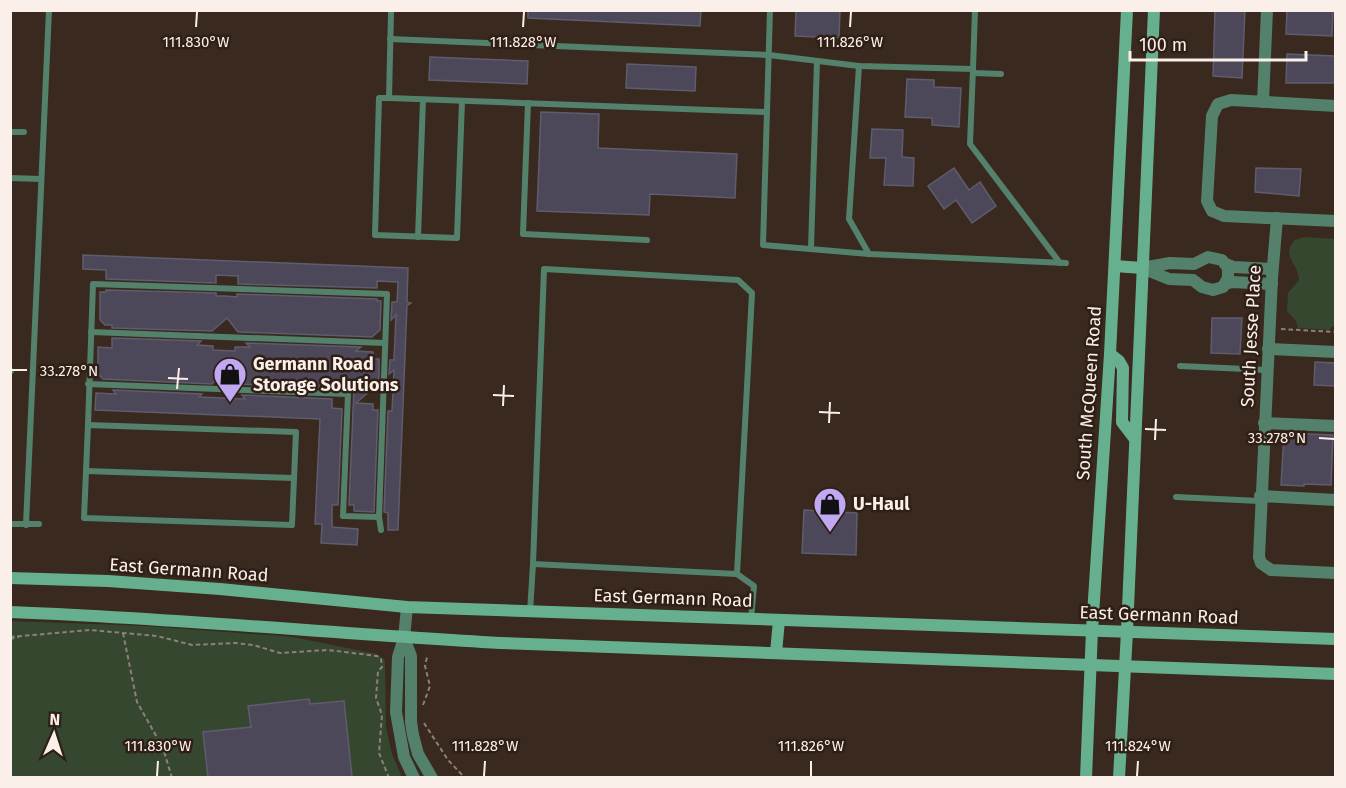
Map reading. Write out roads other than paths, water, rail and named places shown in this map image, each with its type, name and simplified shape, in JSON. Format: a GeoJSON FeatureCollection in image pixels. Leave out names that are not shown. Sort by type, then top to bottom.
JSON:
{"type":"FeatureCollection","features":[{"type":"Feature","properties":{"kind":"main road","name":"South McQueen Road"},"geometry":{"type":"LineString","coordinates":[[1086,777],[1090,664],[1115,266],[1127,10]]}},
{"type":"Feature","properties":{"kind":"main road"},"geometry":{"type":"LineString","coordinates":[[1119,777],[1154,10]]}},
{"type":"Feature","properties":{"kind":"main road"},"geometry":{"type":"LineString","coordinates":[[1115,266],[1142,268]]}},
{"type":"Feature","properties":{"kind":"main road"},"geometry":{"type":"LineString","coordinates":[[1110,354],[1119,361],[1123,368],[1122,422],[1135,439]]}},
{"type":"Feature","properties":{"kind":"main road","name":"East Germann Road"},"geometry":{"type":"LineString","coordinates":[[10,578],[220,589],[407,607],[1335,639]]}},
{"type":"Feature","properties":{"kind":"main road"},"geometry":{"type":"LineString","coordinates":[[10,612],[130,616],[404,638],[1335,674]]}},
{"type":"Feature","properties":{"kind":"main road"},"geometry":{"type":"LineString","coordinates":[[776,653],[779,620]]}},
{"type":"Feature","properties":{"kind":"street"},"geometry":{"type":"LineString","coordinates":[[1263,102],[1267,10]]}},
{"type":"Feature","properties":{"kind":"street"},"geometry":{"type":"LineString","coordinates":[[1335,106],[1226,101],[1215,107],[1211,120],[1207,201],[1215,213],[1224,216],[1335,221]]}},
{"type":"Feature","properties":{"kind":"street","name":"South Jesse Place"},"geometry":{"type":"LineString","coordinates":[[1277,218],[1272,269],[1258,548],[1262,563],[1271,570],[1335,573]]}},
{"type":"Feature","properties":{"kind":"street"},"geometry":{"type":"LineString","coordinates":[[1142,268],[1170,263],[1194,264],[1213,257],[1226,264],[1229,273],[1225,284]]}},
{"type":"Feature","properties":{"kind":"street"},"geometry":{"type":"LineString","coordinates":[[1226,264],[1244,268],[1272,269]]}},
{"type":"Feature","properties":{"kind":"street"},"geometry":{"type":"LineString","coordinates":[[1142,268],[1169,279],[1193,280],[1208,290],[1218,289],[1232,282],[1272,284]]}},
{"type":"Feature","properties":{"kind":"street"},"geometry":{"type":"LineString","coordinates":[[1268,349],[1335,352]]}},
{"type":"Feature","properties":{"kind":"street"},"geometry":{"type":"LineString","coordinates":[[1264,423],[1335,426]]}},
{"type":"Feature","properties":{"kind":"street"},"geometry":{"type":"LineString","coordinates":[[1260,499],[1335,500]]}},
{"type":"Feature","properties":{"kind":"street"},"geometry":{"type":"LineString","coordinates":[[407,607],[404,638],[398,657],[396,712],[399,741],[414,777]]}},
{"type":"Feature","properties":{"kind":"street"},"geometry":{"type":"LineString","coordinates":[[404,638],[411,656],[413,735],[418,754],[432,777]]}},
{"type":"Feature","properties":{"kind":"lane"},"geometry":{"type":"LineString","coordinates":[[26,525],[49,10]]}},
{"type":"Feature","properties":{"kind":"lane"},"geometry":{"type":"LineString","coordinates":[[770,10],[763,245],[869,254],[1063,263],[970,144],[975,10]]}},
{"type":"Feature","properties":{"kind":"lane"},"geometry":{"type":"LineString","coordinates":[[389,98],[391,12]]}},
{"type":"Feature","properties":{"kind":"lane"},"geometry":{"type":"LineString","coordinates":[[390,39],[769,55],[859,66],[1001,74]]}},
{"type":"Feature","properties":{"kind":"lane"},"geometry":{"type":"LineString","coordinates":[[811,248],[817,61]]}},
{"type":"Feature","properties":{"kind":"lane"},"geometry":{"type":"LineString","coordinates":[[859,66],[849,219],[869,254]]}},
{"type":"Feature","properties":{"kind":"lane"},"geometry":{"type":"LineString","coordinates":[[462,101],[457,238],[375,235],[379,98],[767,112]]}},
{"type":"Feature","properties":{"kind":"lane"},"geometry":{"type":"LineString","coordinates":[[418,237],[423,100]]}},
{"type":"Feature","properties":{"kind":"lane"},"geometry":{"type":"LineString","coordinates":[[528,104],[523,234],[647,240]]}},
{"type":"Feature","properties":{"kind":"lane"},"geometry":{"type":"LineString","coordinates":[[10,132],[24,132]]}},
{"type":"Feature","properties":{"kind":"lane"},"geometry":{"type":"LineString","coordinates":[[10,178],[41,179]]}},
{"type":"Feature","properties":{"kind":"lane"},"geometry":{"type":"LineString","coordinates":[[530,612],[544,269],[738,280],[752,293],[737,574]]}},
{"type":"Feature","properties":{"kind":"lane"},"geometry":{"type":"LineString","coordinates":[[88,425],[296,432],[292,525],[84,518],[93,284],[387,294],[379,517],[381,530]]}},
{"type":"Feature","properties":{"kind":"lane"},"geometry":{"type":"LineString","coordinates":[[91,332],[385,343]]}},
{"type":"Feature","properties":{"kind":"lane"},"geometry":{"type":"LineString","coordinates":[[1180,366],[1267,370]]}},
{"type":"Feature","properties":{"kind":"lane"},"geometry":{"type":"LineString","coordinates":[[88,384],[348,394],[344,516],[379,517]]}},
{"type":"Feature","properties":{"kind":"lane"},"geometry":{"type":"LineString","coordinates":[[86,471],[294,478]]}},
{"type":"Feature","properties":{"kind":"lane"},"geometry":{"type":"LineString","coordinates":[[1176,497],[1260,499]]}},
{"type":"Feature","properties":{"kind":"lane"},"geometry":{"type":"LineString","coordinates":[[10,524],[39,524]]}},
{"type":"Feature","properties":{"kind":"lane"},"geometry":{"type":"LineString","coordinates":[[533,564],[737,574],[754,586],[752,619]]}},
{"type":"Feature","properties":{"kind":"place","name":"Germann Road Storage Solutions"},"geometry":{"type":"Point","coordinates":[230,403]}},
{"type":"Feature","properties":{"kind":"place","name":"U-Haul"},"geometry":{"type":"Point","coordinates":[830,533]}}]}
